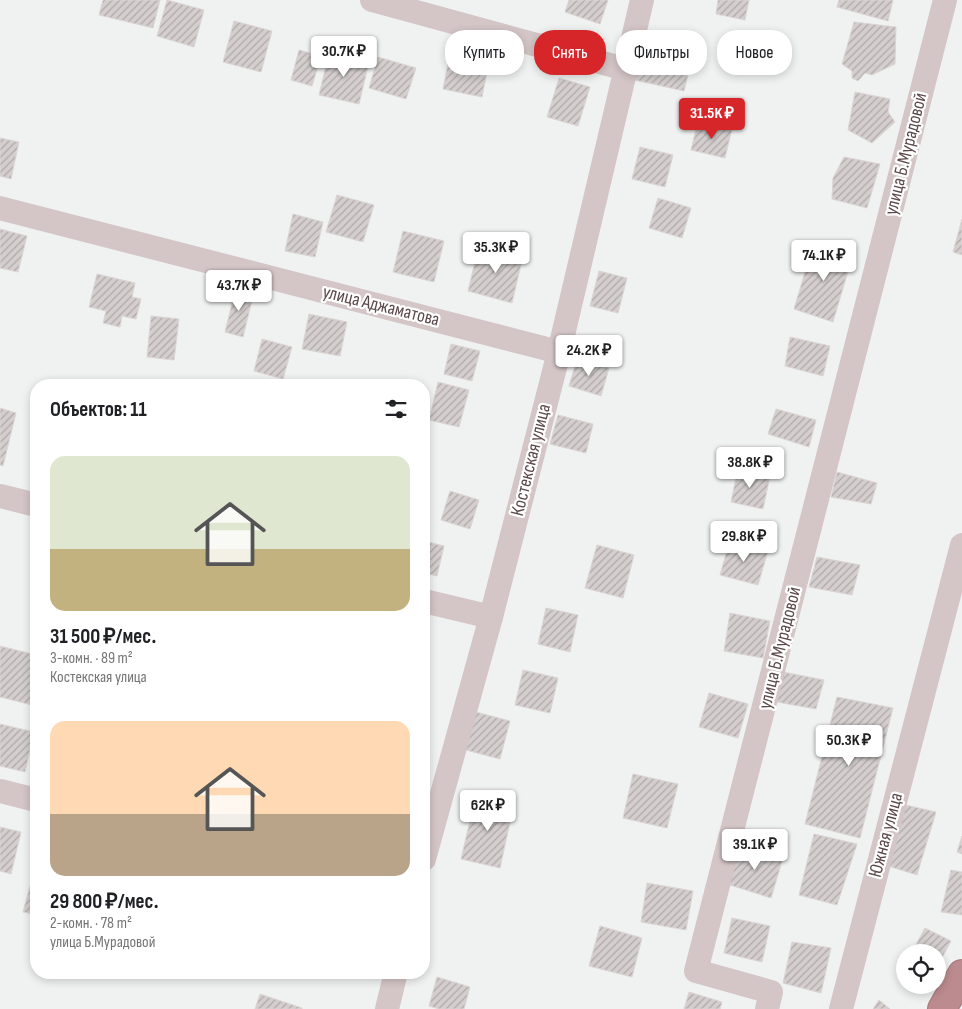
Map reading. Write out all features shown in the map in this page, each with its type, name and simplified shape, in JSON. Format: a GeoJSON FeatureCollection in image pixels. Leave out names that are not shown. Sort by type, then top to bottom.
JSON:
{"type":"FeatureCollection","features":[{"type":"Feature","properties":{"kind":"highway"},"geometry":{"type":"LineString","coordinates":[[942,1009],[962,974]]}},
{"type":"Feature","properties":{"kind":"highway"},"geometry":{"type":"LineString","coordinates":[[959,1009],[962,1003]]}},
{"type":"Feature","properties":{"kind":"street"},"geometry":{"type":"LineString","coordinates":[[372,0],[616,67]]}},
{"type":"Feature","properties":{"kind":"street","name":"Костекская улица"},"geometry":{"type":"LineString","coordinates":[[635,30],[642,0]]}},
{"type":"Feature","properties":{"kind":"street","name":"улица Б.Мурадовой"},"geometry":{"type":"LineString","coordinates":[[767,1009],[771,992],[696,971],[945,0]]}},
{"type":"Feature","properties":{"kind":"street","name":"Костекская улица"},"geometry":{"type":"LineString","coordinates":[[430,837],[491,617],[558,352],[624,75]]}},
{"type":"Feature","properties":{"kind":"street","name":"улица Аджаматова"},"geometry":{"type":"LineString","coordinates":[[0,208],[558,352]]}},
{"type":"Feature","properties":{"kind":"street"},"geometry":{"type":"LineString","coordinates":[[0,496],[30,504]]}},
{"type":"Feature","properties":{"kind":"street","name":"Южная улица"},"geometry":{"type":"LineString","coordinates":[[841,1009],[962,545]]}},
{"type":"Feature","properties":{"kind":"street"},"geometry":{"type":"LineString","coordinates":[[430,602],[491,617]]}},
{"type":"Feature","properties":{"kind":"street"},"geometry":{"type":"LineString","coordinates":[[0,790],[30,798]]}},
{"type":"Feature","properties":{"kind":"street"},"geometry":{"type":"LineString","coordinates":[[387,1009],[394,979]]}},
{"type":"Feature","properties":{"kind":"building"},"geometry":{"type":"Polygon","coordinates":[[[103,0],[160,0],[153,28],[99,15],[103,0]]]}},
{"type":"Feature","properties":{"kind":"building"},"geometry":{"type":"Polygon","coordinates":[[[167,0],[204,10],[194,47],[157,36],[167,0]]]}},
{"type":"Feature","properties":{"kind":"building"},"geometry":{"type":"Polygon","coordinates":[[[569,0],[608,0],[600,24],[565,12],[569,0]]]}},
{"type":"Feature","properties":{"kind":"building"},"geometry":{"type":"Polygon","coordinates":[[[718,0],[749,0],[745,20],[716,14],[718,0]]]}},
{"type":"Feature","properties":{"kind":"building"},"geometry":{"type":"Polygon","coordinates":[[[839,0],[893,0],[888,21],[837,7],[839,0]]]}},
{"type":"Feature","properties":{"kind":"building"},"geometry":{"type":"Polygon","coordinates":[[[234,21],[272,31],[261,72],[223,62],[234,21]]]}},
{"type":"Feature","properties":{"kind":"building"},"geometry":{"type":"Polygon","coordinates":[[[854,22],[896,27],[895,64],[872,75],[865,73],[858,81],[852,78],[852,71],[842,64],[854,22]]]}},
{"type":"Feature","properties":{"kind":"building"},"geometry":{"type":"Polygon","coordinates":[[[299,50],[321,56],[312,86],[291,80],[299,50]]]}},
{"type":"Feature","properties":{"kind":"building"},"geometry":{"type":"Polygon","coordinates":[[[329,53],[369,62],[359,104],[319,95],[329,53]]]}},
{"type":"Feature","properties":{"kind":"building"},"geometry":{"type":"Polygon","coordinates":[[[378,57],[416,68],[406,99],[369,88],[378,57]]]}},
{"type":"Feature","properties":{"kind":"building"},"geometry":{"type":"Polygon","coordinates":[[[446,75],[486,75],[482,97],[443,89],[446,75]]]}},
{"type":"Feature","properties":{"kind":"building"},"geometry":{"type":"Polygon","coordinates":[[[636,75],[688,75],[684,91],[635,80],[636,75]]]}},
{"type":"Feature","properties":{"kind":"building"},"geometry":{"type":"Polygon","coordinates":[[[559,78],[590,87],[578,126],[547,117],[559,78]]]}},
{"type":"Feature","properties":{"kind":"building"},"geometry":{"type":"Polygon","coordinates":[[[855,92],[890,99],[888,112],[895,122],[872,143],[848,130],[855,92]]]}},
{"type":"Feature","properties":{"kind":"building"},"geometry":{"type":"Polygon","coordinates":[[[698,121],[732,129],[725,158],[691,150],[698,121]]]}},
{"type":"Feature","properties":{"kind":"building"},"geometry":{"type":"Polygon","coordinates":[[[0,138],[19,142],[11,179],[0,176],[0,138]]]}},
{"type":"Feature","properties":{"kind":"building"},"geometry":{"type":"Polygon","coordinates":[[[640,147],[673,155],[665,187],[632,179],[640,147]]]}},
{"type":"Feature","properties":{"kind":"building"},"geometry":{"type":"Polygon","coordinates":[[[844,157],[880,164],[867,208],[832,199],[833,178],[844,157]]]}},
{"type":"Feature","properties":{"kind":"building"},"geometry":{"type":"Polygon","coordinates":[[[337,195],[374,205],[363,242],[326,232],[337,195]]]}},
{"type":"Feature","properties":{"kind":"building"},"geometry":{"type":"Polygon","coordinates":[[[658,198],[691,208],[682,238],[649,228],[658,198]]]}},
{"type":"Feature","properties":{"kind":"building"},"geometry":{"type":"Polygon","coordinates":[[[293,214],[323,222],[315,257],[285,251],[293,214]]]}},
{"type":"Feature","properties":{"kind":"building"},"geometry":{"type":"Polygon","coordinates":[[[962,219],[962,255],[953,252],[962,219]]]}},
{"type":"Feature","properties":{"kind":"building"},"geometry":{"type":"Polygon","coordinates":[[[0,229],[27,236],[18,272],[0,268],[0,229]]]}},
{"type":"Feature","properties":{"kind":"building"},"geometry":{"type":"Polygon","coordinates":[[[403,231],[444,241],[434,282],[393,272],[403,231]]]}},
{"type":"Feature","properties":{"kind":"building"},"geometry":{"type":"Polygon","coordinates":[[[479,245],[523,256],[512,303],[468,291],[479,245]]]}},
{"type":"Feature","properties":{"kind":"building"},"geometry":{"type":"Polygon","coordinates":[[[813,245],[854,251],[833,322],[794,309],[813,245]]]}},
{"type":"Feature","properties":{"kind":"building"},"geometry":{"type":"Polygon","coordinates":[[[599,271],[627,278],[618,313],[590,306],[599,271]]]}},
{"type":"Feature","properties":{"kind":"building"},"geometry":{"type":"Polygon","coordinates":[[[97,274],[135,283],[132,297],[141,299],[136,319],[122,316],[120,327],[103,323],[106,311],[89,307],[97,274]]]}},
{"type":"Feature","properties":{"kind":"building"},"geometry":{"type":"Polygon","coordinates":[[[236,287],[254,292],[243,337],[225,332],[236,287]]]}},
{"type":"Feature","properties":{"kind":"building"},"geometry":{"type":"Polygon","coordinates":[[[309,314],[347,322],[340,356],[302,349],[309,314]]]}},
{"type":"Feature","properties":{"kind":"building"},"geometry":{"type":"Polygon","coordinates":[[[151,316],[179,319],[174,360],[147,357],[151,316]]]}},
{"type":"Feature","properties":{"kind":"building"},"geometry":{"type":"Polygon","coordinates":[[[790,337],[830,346],[823,376],[785,366],[790,337]]]}},
{"type":"Feature","properties":{"kind":"building"},"geometry":{"type":"Polygon","coordinates":[[[262,339],[292,347],[283,379],[254,371],[262,339]]]}},
{"type":"Feature","properties":{"kind":"building"},"geometry":{"type":"Polygon","coordinates":[[[451,344],[480,351],[472,381],[444,374],[451,344]]]}},
{"type":"Feature","properties":{"kind":"building"},"geometry":{"type":"Polygon","coordinates":[[[577,359],[609,368],[601,396],[569,386],[577,359]]]}},
{"type":"Feature","properties":{"kind":"building"},"geometry":{"type":"Polygon","coordinates":[[[438,382],[469,390],[459,427],[430,420],[438,382]]]}},
{"type":"Feature","properties":{"kind":"building"},"geometry":{"type":"Polygon","coordinates":[[[0,408],[16,413],[3,466],[0,465],[0,408]]]}},
{"type":"Feature","properties":{"kind":"building"},"geometry":{"type":"Polygon","coordinates":[[[776,409],[816,420],[809,447],[768,434],[776,409]]]}},
{"type":"Feature","properties":{"kind":"building"},"geometry":{"type":"Polygon","coordinates":[[[558,415],[593,424],[586,453],[550,444],[558,415]]]}},
{"type":"Feature","properties":{"kind":"building"},"geometry":{"type":"Polygon","coordinates":[[[738,468],[770,476],[763,509],[731,502],[738,468]]]}},
{"type":"Feature","properties":{"kind":"building"},"geometry":{"type":"Polygon","coordinates":[[[837,472],[877,483],[871,504],[831,497],[837,472]]]}},
{"type":"Feature","properties":{"kind":"building"},"geometry":{"type":"Polygon","coordinates":[[[450,491],[479,500],[470,529],[441,520],[450,491]]]}},
{"type":"Feature","properties":{"kind":"building"},"geometry":{"type":"Polygon","coordinates":[[[730,540],[768,551],[758,585],[720,575],[730,540]]]}},
{"type":"Feature","properties":{"kind":"building"},"geometry":{"type":"Polygon","coordinates":[[[430,542],[444,546],[437,576],[430,574],[430,542]]]}},
{"type":"Feature","properties":{"kind":"building"},"geometry":{"type":"Polygon","coordinates":[[[597,545],[634,555],[623,598],[585,588],[597,545]]]}},
{"type":"Feature","properties":{"kind":"building"},"geometry":{"type":"Polygon","coordinates":[[[817,557],[860,565],[852,595],[809,587],[817,557]]]}},
{"type":"Feature","properties":{"kind":"building"},"geometry":{"type":"Polygon","coordinates":[[[546,608],[578,615],[570,652],[538,644],[546,608]]]}},
{"type":"Feature","properties":{"kind":"building"},"geometry":{"type":"Polygon","coordinates":[[[730,613],[770,621],[763,658],[724,651],[730,613]]]}},
{"type":"Feature","properties":{"kind":"building"},"geometry":{"type":"Polygon","coordinates":[[[0,646],[30,654],[30,704],[0,697],[0,646]]]}},
{"type":"Feature","properties":{"kind":"building"},"geometry":{"type":"Polygon","coordinates":[[[523,670],[558,678],[550,713],[515,705],[523,670]]]}},
{"type":"Feature","properties":{"kind":"building"},"geometry":{"type":"Polygon","coordinates":[[[783,672],[824,680],[816,709],[777,702],[783,672]]]}},
{"type":"Feature","properties":{"kind":"building"},"geometry":{"type":"Polygon","coordinates":[[[709,693],[748,704],[738,738],[699,727],[709,693]]]}},
{"type":"Feature","properties":{"kind":"building"},"geometry":{"type":"Polygon","coordinates":[[[837,697],[893,708],[860,838],[805,824],[837,697]]]}},
{"type":"Feature","properties":{"kind":"building"},"geometry":{"type":"Polygon","coordinates":[[[472,711],[510,721],[500,759],[462,749],[472,711]]]}},
{"type":"Feature","properties":{"kind":"building"},"geometry":{"type":"Polygon","coordinates":[[[0,724],[30,731],[30,750],[25,772],[0,766],[0,724]]]}},
{"type":"Feature","properties":{"kind":"building"},"geometry":{"type":"Polygon","coordinates":[[[633,774],[678,784],[667,828],[623,818],[633,774]]]}},
{"type":"Feature","properties":{"kind":"building"},"geometry":{"type":"Polygon","coordinates":[[[476,795],[514,804],[500,868],[461,859],[476,795]]]}},
{"type":"Feature","properties":{"kind":"building"},"geometry":{"type":"Polygon","coordinates":[[[897,803],[936,812],[917,875],[882,864],[897,803]]]}},
{"type":"Feature","properties":{"kind":"building"},"geometry":{"type":"Polygon","coordinates":[[[0,827],[21,832],[11,874],[0,871],[0,827]]]}},
{"type":"Feature","properties":{"kind":"building"},"geometry":{"type":"Polygon","coordinates":[[[814,834],[857,844],[837,905],[799,895],[814,834]]]}},
{"type":"Feature","properties":{"kind":"building"},"geometry":{"type":"Polygon","coordinates":[[[962,836],[962,854],[957,852],[962,836]]]}},
{"type":"Feature","properties":{"kind":"building"},"geometry":{"type":"Polygon","coordinates":[[[739,845],[783,858],[771,898],[727,884],[739,845]]]}},
{"type":"Feature","properties":{"kind":"building"},"geometry":{"type":"Polygon","coordinates":[[[951,870],[962,872],[962,915],[941,912],[951,870]]]}},
{"type":"Feature","properties":{"kind":"building"},"geometry":{"type":"Polygon","coordinates":[[[647,883],[693,891],[686,930],[641,922],[647,883]]]}},
{"type":"Feature","properties":{"kind":"building"},"geometry":{"type":"Polygon","coordinates":[[[30,886],[30,914],[23,912],[30,886]]]}},
{"type":"Feature","properties":{"kind":"building"},"geometry":{"type":"Polygon","coordinates":[[[732,918],[770,926],[762,962],[724,953],[732,918]]]}},
{"type":"Feature","properties":{"kind":"building"},"geometry":{"type":"Polygon","coordinates":[[[600,926],[642,938],[632,977],[589,966],[600,926]]]}},
{"type":"Feature","properties":{"kind":"building"},"geometry":{"type":"Polygon","coordinates":[[[925,928],[951,941],[946,950],[946,944],[916,944],[925,928]]]}},
{"type":"Feature","properties":{"kind":"building"},"geometry":{"type":"Polygon","coordinates":[[[792,942],[831,948],[821,993],[783,983],[792,942]]]}},
{"type":"Feature","properties":{"kind":"building"},"geometry":{"type":"Polygon","coordinates":[[[437,977],[470,987],[464,1009],[439,1009],[429,1006],[437,977]]]}},
{"type":"Feature","properties":{"kind":"building"},"geometry":{"type":"Polygon","coordinates":[[[689,992],[722,1002],[720,1009],[684,1009],[689,992]]]}},
{"type":"Feature","properties":{"kind":"building"},"geometry":{"type":"Polygon","coordinates":[[[260,994],[302,1008],[302,1009],[255,1009],[260,994]]]}},
{"type":"Feature","properties":{"kind":"building"},"geometry":{"type":"Polygon","coordinates":[[[879,1000],[890,1009],[873,1009],[879,1000]]]}}]}
